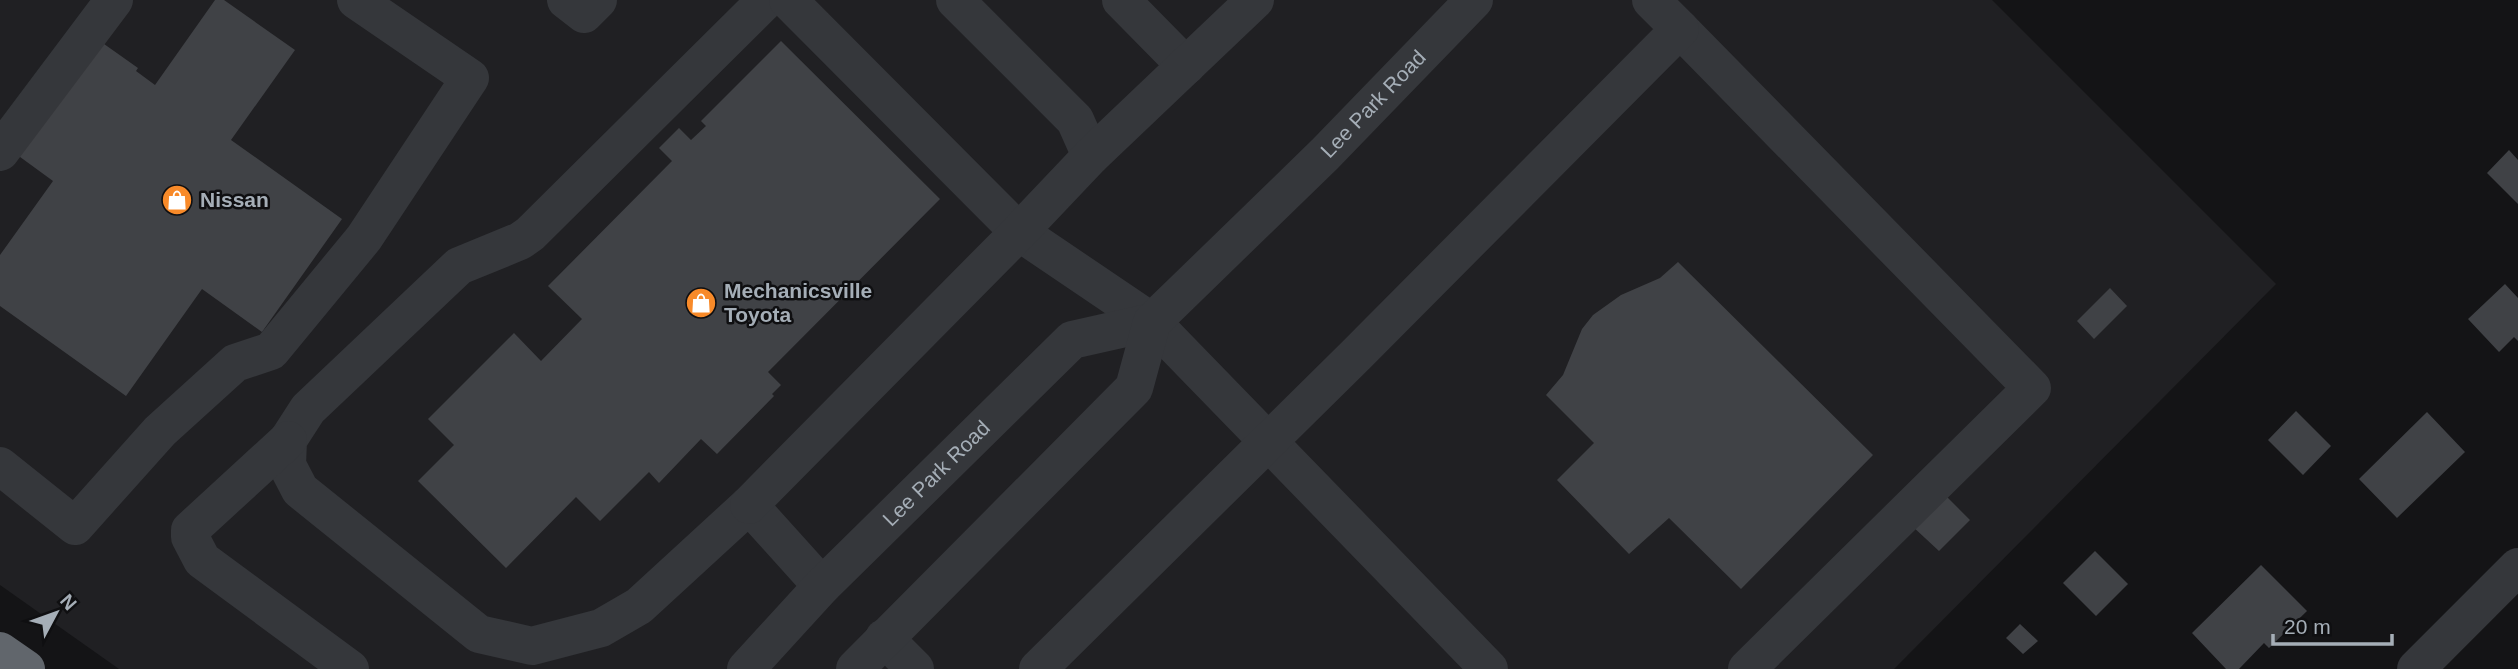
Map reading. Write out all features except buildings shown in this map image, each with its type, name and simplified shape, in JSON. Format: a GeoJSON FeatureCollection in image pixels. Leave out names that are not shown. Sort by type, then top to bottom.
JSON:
{"type":"FeatureCollection","features":[{"type":"Feature","properties":{"kind":"highway"},"geometry":{"type":"LineString","coordinates":[[0,651],[26,669]]}},
{"type":"Feature","properties":{"kind":"street"},"geometry":{"type":"LineString","coordinates":[[0,152],[114,0]]}},
{"type":"Feature","properties":{"kind":"street"},"geometry":{"type":"LineString","coordinates":[[0,466],[75,526],[160,431],[235,363],[271,351],[365,238],[470,78],[356,0]]}},
{"type":"Feature","properties":{"kind":"street"},"geometry":{"type":"LineString","coordinates":[[566,0],[584,14],[598,0]]}},
{"type":"Feature","properties":{"kind":"street"},"geometry":{"type":"LineString","coordinates":[[350,669],[202,560],[190,537],[190,530],[288,440],[309,409],[459,266],[520,241],[530,234],[766,0]]}},
{"type":"Feature","properties":{"kind":"street"},"geometry":{"type":"LineString","coordinates":[[788,0],[1019,232],[1152,322],[1489,669]]}},
{"type":"Feature","properties":{"kind":"street"},"geometry":{"type":"LineString","coordinates":[[955,0],[1075,120],[1091,156]]}},
{"type":"Feature","properties":{"kind":"street"},"geometry":{"type":"LineString","coordinates":[[1121,0],[1186,66]]}},
{"type":"Feature","properties":{"kind":"street"},"geometry":{"type":"LineString","coordinates":[[288,440],[287,465],[300,490],[479,635],[529,657],[601,628],[639,606],[749,505],[1091,156],[1255,0]]}},
{"type":"Feature","properties":{"kind":"street","name":"Lee Park Road"},"geometry":{"type":"LineString","coordinates":[[746,669],[822,586],[1072,340],[1152,322],[1325,154],[1474,0]]}},
{"type":"Feature","properties":{"kind":"street"},"geometry":{"type":"LineString","coordinates":[[1651,0],[2032,388],[1747,669]]}},
{"type":"Feature","properties":{"kind":"street"},"geometry":{"type":"LineString","coordinates":[[1038,669],[1356,355],[1680,29]]}},
{"type":"Feature","properties":{"kind":"street"},"geometry":{"type":"LineString","coordinates":[[855,669],[1134,388],[1152,322]]}},
{"type":"Feature","properties":{"kind":"street"},"geometry":{"type":"LineString","coordinates":[[749,505],[822,586]]}},
{"type":"Feature","properties":{"kind":"street"},"geometry":{"type":"LineString","coordinates":[[2416,669],[2518,567]]}},
{"type":"Feature","properties":{"kind":"street"},"geometry":{"type":"LineString","coordinates":[[884,638],[915,669]]}},
{"type":"Feature","properties":{"kind":"shaded area"},"geometry":{"type":"Polygon","coordinates":[[[0,0],[1992,0],[2276,284],[1894,669],[119,669],[0,585],[0,0]]]}},
{"type":"Feature","properties":{"kind":"place","name":"Nissan"},"geometry":{"type":"Point","coordinates":[177,200]}},
{"type":"Feature","properties":{"kind":"place","name":"Mechanicsville Toyota"},"geometry":{"type":"Point","coordinates":[701,303]}}]}
